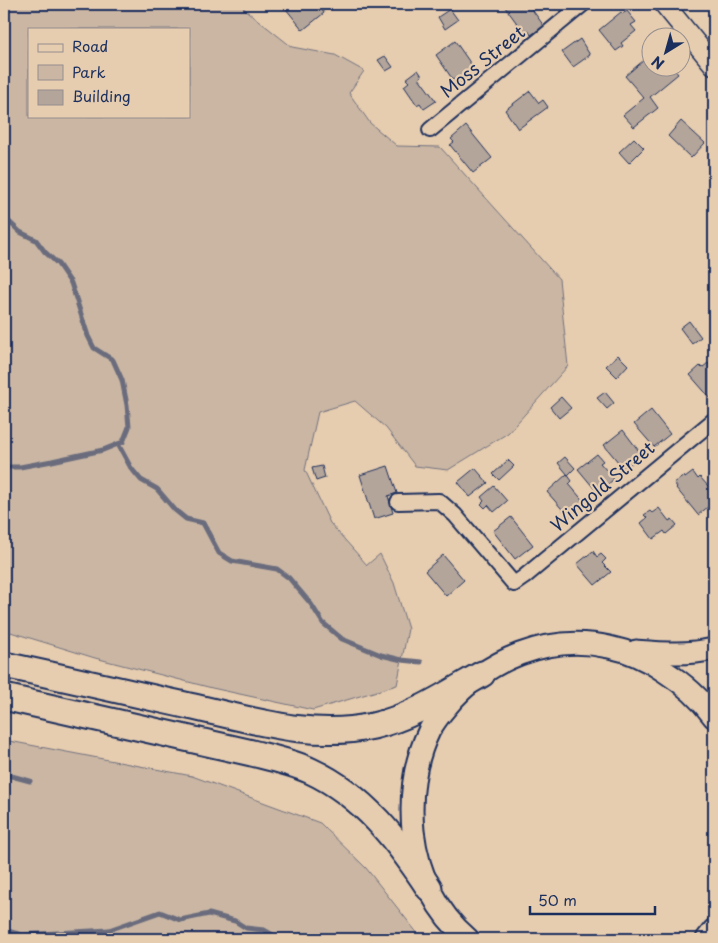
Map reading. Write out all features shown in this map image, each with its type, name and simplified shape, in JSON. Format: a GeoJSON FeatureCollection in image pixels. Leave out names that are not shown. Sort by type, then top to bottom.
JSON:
{"type":"FeatureCollection","features":[{"type":"Feature","properties":{"kind":"highway"},"geometry":{"type":"LineString","coordinates":[[4,653],[134,694]]}},
{"type":"Feature","properties":{"kind":"highway"},"geometry":{"type":"LineString","coordinates":[[4,665],[284,726],[312,730],[342,730],[372,726],[400,718],[428,705],[482,674]]}},
{"type":"Feature","properties":{"kind":"highway"},"geometry":{"type":"LineString","coordinates":[[4,699],[35,704],[252,753],[310,770],[336,784],[360,802],[391,836],[429,888]]}},
{"type":"Feature","properties":{"kind":"main road"},"geometry":{"type":"LineString","coordinates":[[468,939],[437,904],[417,855],[412,794],[424,742],[438,717],[470,681],[508,658],[538,648],[571,644],[676,654],[714,649]]}},
{"type":"Feature","properties":{"kind":"main road"},"geometry":{"type":"LineString","coordinates":[[609,647],[642,658],[673,676],[700,700],[714,717]]}},
{"type":"Feature","properties":{"kind":"main road"},"geometry":{"type":"LineString","coordinates":[[707,939],[714,930]]}},
{"type":"Feature","properties":{"kind":"street","name":"Moss Street"},"geometry":{"type":"LineString","coordinates":[[430,130],[583,4]]}},
{"type":"Feature","properties":{"kind":"street"},"geometry":{"type":"LineString","coordinates":[[664,4],[714,65]]}},
{"type":"Feature","properties":{"kind":"street","name":"Wingold Street"},"geometry":{"type":"LineString","coordinates":[[398,502],[439,501],[455,515],[514,584],[714,420]]}},
{"type":"Feature","properties":{"kind":"green space"},"geometry":{"type":"Polygon","coordinates":[[[4,4],[244,4],[244,9],[292,47],[335,55],[364,71],[349,93],[370,123],[397,146],[440,147],[559,279],[568,366],[508,433],[448,470],[415,466],[386,428],[355,401],[318,412],[305,470],[330,523],[367,565],[380,554],[394,583],[408,629],[397,685],[313,710],[212,688],[95,658],[4,630],[4,4]]]}},
{"type":"Feature","properties":{"kind":"green space"},"geometry":{"type":"Polygon","coordinates":[[[4,740],[192,776],[320,823],[366,868],[422,939],[4,939],[4,740]]]}},
{"type":"Feature","properties":{"kind":"building"},"geometry":{"type":"Polygon","coordinates":[[[282,4],[330,4],[322,10],[324,13],[303,30],[282,4]]]}},
{"type":"Feature","properties":{"kind":"building"},"geometry":{"type":"Polygon","coordinates":[[[510,4],[528,4],[544,26],[531,35],[528,30],[524,33],[505,7],[510,4]]]}},
{"type":"Feature","properties":{"kind":"building"},"geometry":{"type":"Polygon","coordinates":[[[450,9],[458,20],[445,29],[438,17],[450,9]]]}},
{"type":"Feature","properties":{"kind":"building"},"geometry":{"type":"Polygon","coordinates":[[[627,11],[636,22],[631,25],[636,31],[621,43],[623,46],[616,51],[599,30],[621,12],[622,14],[627,11]]]}},
{"type":"Feature","properties":{"kind":"building"},"geometry":{"type":"Polygon","coordinates":[[[580,39],[590,55],[573,67],[562,52],[580,39]]]}},
{"type":"Feature","properties":{"kind":"building"},"geometry":{"type":"Polygon","coordinates":[[[455,41],[473,67],[467,72],[471,78],[461,85],[456,78],[453,80],[436,55],[455,41]]]}},
{"type":"Feature","properties":{"kind":"building"},"geometry":{"type":"Polygon","coordinates":[[[385,56],[393,67],[386,71],[378,60],[385,56]]]}},
{"type":"Feature","properties":{"kind":"building"},"geometry":{"type":"Polygon","coordinates":[[[640,63],[640,78],[673,78],[650,97],[658,108],[634,127],[623,115],[644,98],[625,76],[640,63]]]}},
{"type":"Feature","properties":{"kind":"building"},"geometry":{"type":"Polygon","coordinates":[[[418,70],[422,76],[419,78],[436,101],[424,109],[420,103],[417,105],[404,86],[409,82],[406,79],[418,70]]]}},
{"type":"Feature","properties":{"kind":"building"},"geometry":{"type":"Polygon","coordinates":[[[530,91],[539,103],[543,100],[548,107],[518,129],[505,110],[530,91]]]}},
{"type":"Feature","properties":{"kind":"building"},"geometry":{"type":"Polygon","coordinates":[[[681,121],[705,143],[691,158],[668,136],[681,121]]]}},
{"type":"Feature","properties":{"kind":"building"},"geometry":{"type":"Polygon","coordinates":[[[466,126],[492,158],[473,173],[450,145],[454,142],[451,139],[466,126]]]}},
{"type":"Feature","properties":{"kind":"building"},"geometry":{"type":"Polygon","coordinates":[[[634,138],[644,148],[629,163],[619,152],[634,138]]]}},
{"type":"Feature","properties":{"kind":"building"},"geometry":{"type":"Polygon","coordinates":[[[689,321],[701,337],[692,344],[680,328],[689,321]]]}},
{"type":"Feature","properties":{"kind":"building"},"geometry":{"type":"Polygon","coordinates":[[[618,355],[628,365],[617,377],[606,366],[618,355]]]}},
{"type":"Feature","properties":{"kind":"building"},"geometry":{"type":"Polygon","coordinates":[[[708,363],[714,371],[714,397],[711,399],[690,375],[700,366],[702,368],[708,363]]]}},
{"type":"Feature","properties":{"kind":"building"},"geometry":{"type":"Polygon","coordinates":[[[605,392],[614,403],[607,409],[597,398],[605,392]]]}},
{"type":"Feature","properties":{"kind":"building"},"geometry":{"type":"Polygon","coordinates":[[[561,397],[571,408],[559,418],[550,407],[561,397]]]}},
{"type":"Feature","properties":{"kind":"building"},"geometry":{"type":"Polygon","coordinates":[[[651,410],[670,434],[654,447],[634,424],[651,410]]]}},
{"type":"Feature","properties":{"kind":"building"},"geometry":{"type":"Polygon","coordinates":[[[623,430],[642,455],[624,469],[604,445],[623,430]]]}},
{"type":"Feature","properties":{"kind":"building"},"geometry":{"type":"Polygon","coordinates":[[[597,454],[603,461],[600,463],[614,479],[598,493],[578,469],[597,454]]]}},
{"type":"Feature","properties":{"kind":"building"},"geometry":{"type":"Polygon","coordinates":[[[565,457],[575,468],[568,475],[558,463],[565,457]]]}},
{"type":"Feature","properties":{"kind":"building"},"geometry":{"type":"Polygon","coordinates":[[[508,460],[514,466],[499,480],[493,474],[508,460]]]}},
{"type":"Feature","properties":{"kind":"building"},"geometry":{"type":"Polygon","coordinates":[[[322,466],[325,478],[316,481],[312,468],[322,466]]]}},
{"type":"Feature","properties":{"kind":"building"},"geometry":{"type":"Polygon","coordinates":[[[388,466],[397,493],[388,496],[393,513],[374,519],[360,475],[388,466]]]}},
{"type":"Feature","properties":{"kind":"building"},"geometry":{"type":"Polygon","coordinates":[[[475,468],[488,483],[470,497],[458,482],[475,468]]]}},
{"type":"Feature","properties":{"kind":"building"},"geometry":{"type":"Polygon","coordinates":[[[693,472],[698,479],[700,477],[708,486],[711,484],[714,488],[714,502],[698,515],[674,483],[693,472]]]}},
{"type":"Feature","properties":{"kind":"building"},"geometry":{"type":"Polygon","coordinates":[[[567,474],[572,481],[569,484],[585,503],[569,517],[547,492],[567,474]]]}},
{"type":"Feature","properties":{"kind":"building"},"geometry":{"type":"Polygon","coordinates":[[[494,486],[507,501],[494,512],[488,505],[485,508],[481,504],[484,501],[481,497],[494,486]]]}},
{"type":"Feature","properties":{"kind":"building"},"geometry":{"type":"Polygon","coordinates":[[[659,508],[669,521],[672,519],[677,525],[666,534],[664,531],[653,539],[641,523],[647,518],[644,515],[650,511],[652,513],[659,508]]]}},
{"type":"Feature","properties":{"kind":"building"},"geometry":{"type":"Polygon","coordinates":[[[511,517],[533,545],[515,559],[493,531],[511,517]]]}},
{"type":"Feature","properties":{"kind":"building"},"geometry":{"type":"Polygon","coordinates":[[[593,551],[597,557],[601,554],[606,559],[602,563],[611,572],[595,585],[577,564],[593,551]]]}},
{"type":"Feature","properties":{"kind":"building"},"geometry":{"type":"Polygon","coordinates":[[[443,555],[464,580],[446,596],[425,571],[443,555]]]}},
{"type":"Feature","properties":{"kind":"waterway"},"geometry":{"type":"LineString","coordinates":[[4,217],[20,232],[36,240],[58,264],[71,283],[88,336],[94,348],[113,360],[122,380],[129,427],[123,442],[103,450],[20,467],[4,467]]}},
{"type":"Feature","properties":{"kind":"waterway"},"geometry":{"type":"LineString","coordinates":[[118,444],[131,468],[141,480],[157,489],[175,510],[186,519],[203,523],[219,553],[232,561],[277,569],[289,578],[311,604],[323,623],[342,639],[381,655],[421,662]]}},
{"type":"Feature","properties":{"kind":"waterway"},"geometry":{"type":"LineString","coordinates":[[4,774],[30,781]]}},
{"type":"Feature","properties":{"kind":"waterway"},"geometry":{"type":"LineString","coordinates":[[4,930],[22,935],[109,930],[160,912],[180,920],[209,914],[235,921],[246,928],[264,930],[280,939]]}}]}
